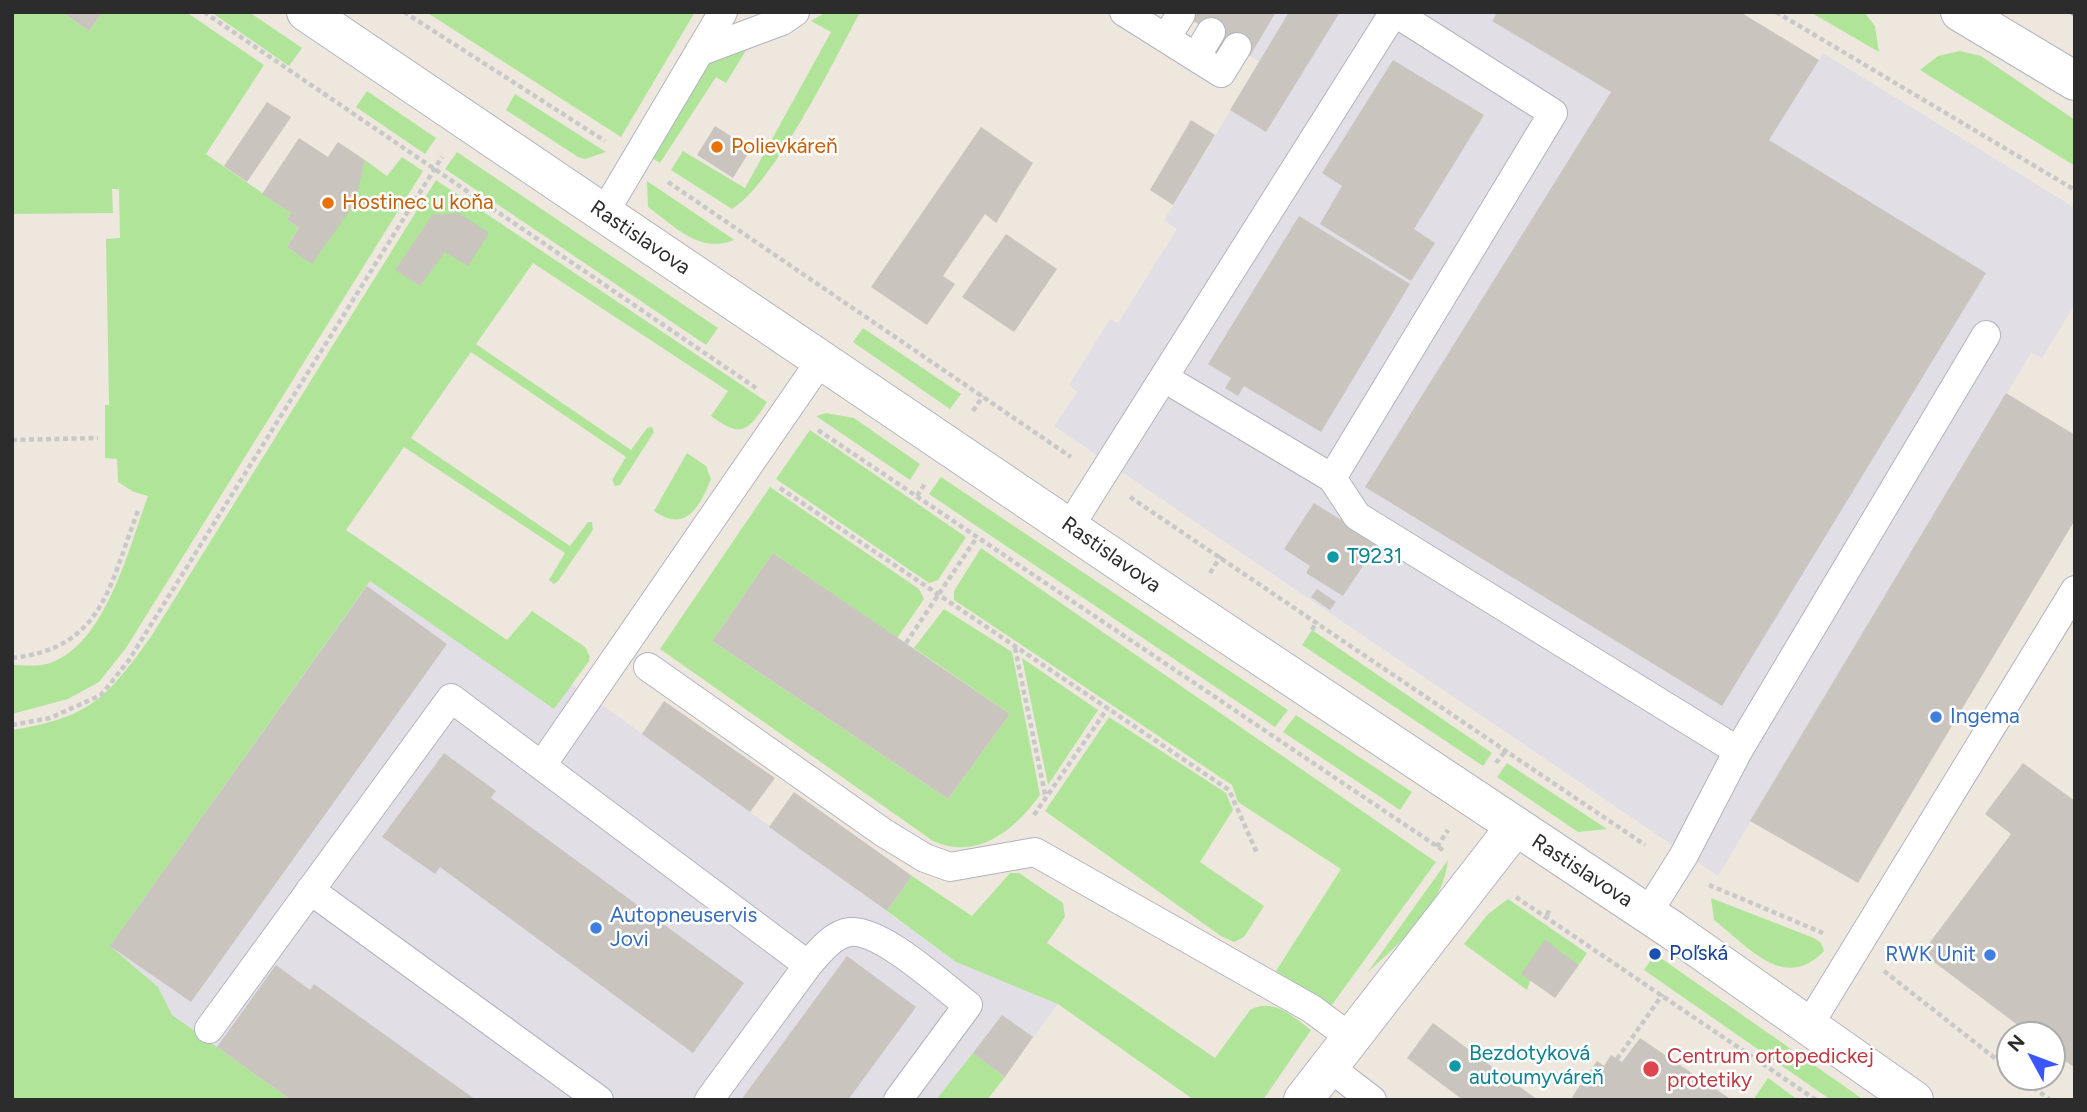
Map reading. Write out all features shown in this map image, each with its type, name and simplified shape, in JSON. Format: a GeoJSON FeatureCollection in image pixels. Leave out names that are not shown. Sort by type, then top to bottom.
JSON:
{"type":"FeatureCollection","features":[{"type":"Feature","properties":{"kind":"street","name":"Rastislavova"},"geometry":{"type":"LineString","coordinates":[[306,12],[1647,914],[1914,1100]]}},
{"type":"Feature","properties":{"kind":"street"},"geometry":{"type":"LineString","coordinates":[[1960,12],[2075,81]]}},
{"type":"Feature","properties":{"kind":"street"},"geometry":{"type":"LineString","coordinates":[[1303,1100],[1515,827]]}},
{"type":"Feature","properties":{"kind":"lane"},"geometry":{"type":"LineString","coordinates":[[604,214],[723,12]]}},
{"type":"Feature","properties":{"kind":"lane"},"geometry":{"type":"LineString","coordinates":[[699,52],[782,21],[795,12]]}},
{"type":"Feature","properties":{"kind":"lane"},"geometry":{"type":"LineString","coordinates":[[1124,12],[1221,73],[1237,47]]}},
{"type":"Feature","properties":{"kind":"lane"},"geometry":{"type":"LineString","coordinates":[[1070,526],[1166,379],[1394,12],[1552,113],[1332,478]]}},
{"type":"Feature","properties":{"kind":"lane"},"geometry":{"type":"LineString","coordinates":[[1166,38],[1181,14]]}},
{"type":"Feature","properties":{"kind":"lane"},"geometry":{"type":"LineString","coordinates":[[1196,57],[1211,32]]}},
{"type":"Feature","properties":{"kind":"lane"},"geometry":{"type":"LineString","coordinates":[[1647,914],[1677,867],[1738,751],[1986,335]]}},
{"type":"Feature","properties":{"kind":"lane"},"geometry":{"type":"LineString","coordinates":[[542,765],[821,360]]}},
{"type":"Feature","properties":{"kind":"lane"},"geometry":{"type":"LineString","coordinates":[[1166,379],[1332,478],[1357,516],[1738,751]]}},
{"type":"Feature","properties":{"kind":"lane"},"geometry":{"type":"LineString","coordinates":[[1809,1025],[2075,590]]}},
{"type":"Feature","properties":{"kind":"lane"},"geometry":{"type":"LineString","coordinates":[[648,667],[884,833],[925,858],[950,867],[1035,852],[1312,1009],[1373,1100]]}},
{"type":"Feature","properties":{"kind":"lane"},"geometry":{"type":"LineString","coordinates":[[209,1029],[451,698],[808,965]]}},
{"type":"Feature","properties":{"kind":"lane"},"geometry":{"type":"LineString","coordinates":[[310,890],[599,1100]]}},
{"type":"Feature","properties":{"kind":"lane"},"geometry":{"type":"LineString","coordinates":[[709,1100],[808,965],[825,945],[849,932],[875,936],[968,1005],[898,1100]]}},
{"type":"Feature","properties":{"kind":"path"},"geometry":{"type":"LineString","coordinates":[[204,12],[788,410],[1480,874],[1546,915],[1816,1100]]}},
{"type":"Feature","properties":{"kind":"path"},"geometry":{"type":"LineString","coordinates":[[404,12],[637,161],[1677,867],[1719,891],[1830,936],[1856,951],[1996,1059]]}},
{"type":"Feature","properties":{"kind":"path"},"geometry":{"type":"LineString","coordinates":[[1776,12],[2075,190]]}},
{"type":"Feature","properties":{"kind":"path"},"geometry":{"type":"LineString","coordinates":[[12,725],[50,718],[101,695],[129,660],[433,170]]}},
{"type":"Feature","properties":{"kind":"path"},"geometry":{"type":"LineString","coordinates":[[12,440],[98,438]]}},
{"type":"Feature","properties":{"kind":"path"},"geometry":{"type":"LineString","coordinates":[[773,483],[1228,790],[1257,853]]}},
{"type":"Feature","properties":{"kind":"path"},"geometry":{"type":"LineString","coordinates":[[12,658],[52,650],[80,635],[98,613],[138,511]]}},
{"type":"Feature","properties":{"kind":"path"},"geometry":{"type":"LineString","coordinates":[[906,643],[977,537]]}},
{"type":"Feature","properties":{"kind":"path"},"geometry":{"type":"LineString","coordinates":[[1206,580],[1221,556]]}},
{"type":"Feature","properties":{"kind":"path"},"geometry":{"type":"LineString","coordinates":[[1312,630],[1317,621]]}},
{"type":"Feature","properties":{"kind":"path"},"geometry":{"type":"LineString","coordinates":[[1014,647],[1046,799]]}},
{"type":"Feature","properties":{"kind":"path"},"geometry":{"type":"LineString","coordinates":[[1005,858],[1107,709]]}},
{"type":"Feature","properties":{"kind":"path"},"geometry":{"type":"LineString","coordinates":[[1546,915],[1550,909]]}},
{"type":"Feature","properties":{"kind":"path"},"geometry":{"type":"LineString","coordinates":[[1617,1059],[1663,994]]}},
{"type":"Feature","properties":{"kind":"shaded area"},"geometry":{"type":"Polygon","coordinates":[[[1276,12],[1740,12],[1819,60],[1823,53],[2075,208],[2075,304],[2042,358],[2031,353],[1718,876],[1054,426],[1077,392],[1069,385],[1110,319],[1118,323],[1177,229],[1164,220],[1260,62],[1250,56],[1276,12]]]}},
{"type":"Feature","properties":{"kind":"shaded area"},"geometry":{"type":"Polygon","coordinates":[[[346,530],[615,714],[956,962],[1058,1004],[987,1100],[121,1100],[68,990],[346,530]]]}},
{"type":"Feature","properties":{"kind":"green space"},"geometry":{"type":"Polygon","coordinates":[[[12,12],[62,12],[89,31],[103,12],[186,12],[264,65],[206,154],[291,213],[287,220],[299,228],[287,247],[311,263],[354,203],[365,160],[387,176],[402,157],[423,171],[126,648],[99,682],[68,699],[12,714],[12,665],[50,663],[70,652],[86,636],[113,592],[148,496],[134,492],[118,482],[117,459],[105,458],[105,405],[109,405],[106,239],[120,238],[119,189],[112,189],[113,213],[12,214],[12,12]]]}},
{"type":"Feature","properties":{"kind":"green space"},"geometry":{"type":"Polygon","coordinates":[[[211,12],[249,12],[302,48],[289,66],[211,12]]]}},
{"type":"Feature","properties":{"kind":"green space"},"geometry":{"type":"Polygon","coordinates":[[[426,12],[695,12],[621,137],[426,12]]]}},
{"type":"Feature","properties":{"kind":"green space"},"geometry":{"type":"Polygon","coordinates":[[[826,12],[860,12],[784,149],[748,196],[732,209],[671,170],[683,151],[745,188],[831,32],[811,21],[826,12]]]}},
{"type":"Feature","properties":{"kind":"green space"},"geometry":{"type":"Polygon","coordinates":[[[1810,12],[1864,12],[1875,26],[1879,52],[1810,12]]]}},
{"type":"Feature","properties":{"kind":"green space"},"geometry":{"type":"Polygon","coordinates":[[[753,39],[726,83],[716,77],[660,163],[649,156],[711,58],[753,39]]]}},
{"type":"Feature","properties":{"kind":"green space"},"geometry":{"type":"Polygon","coordinates":[[[1960,51],[1981,56],[2075,120],[2075,166],[1920,70],[1938,56],[1960,51]]]}},
{"type":"Feature","properties":{"kind":"green space"},"geometry":{"type":"Polygon","coordinates":[[[367,91],[436,138],[425,154],[356,107],[367,91]]]}},
{"type":"Feature","properties":{"kind":"green space"},"geometry":{"type":"Polygon","coordinates":[[[515,94],[606,152],[585,159],[578,157],[506,110],[515,94]]]}},
{"type":"Feature","properties":{"kind":"green space"},"geometry":{"type":"Polygon","coordinates":[[[457,152],[718,328],[706,345],[445,169],[457,152]]]}},
{"type":"Feature","properties":{"kind":"green space"},"geometry":{"type":"Polygon","coordinates":[[[436,180],[767,402],[755,420],[744,429],[730,428],[711,416],[728,391],[533,263],[476,344],[631,450],[647,428],[652,427],[654,432],[620,485],[615,486],[612,480],[626,457],[471,352],[411,438],[570,546],[588,522],[592,522],[593,530],[558,581],[554,584],[549,580],[565,553],[404,447],[346,530],[507,640],[532,611],[585,647],[589,661],[554,709],[370,581],[110,946],[158,987],[172,1015],[291,1100],[12,1100],[12,730],[61,719],[79,711],[109,689],[137,656],[436,180]]]}},
{"type":"Feature","properties":{"kind":"green space"},"geometry":{"type":"Polygon","coordinates":[[[647,181],[734,240],[710,244],[678,230],[648,207],[647,181]]]}},
{"type":"Feature","properties":{"kind":"green space"},"geometry":{"type":"Polygon","coordinates":[[[863,328],[961,394],[950,409],[853,342],[863,328]]]}},
{"type":"Feature","properties":{"kind":"green space"},"geometry":{"type":"Polygon","coordinates":[[[826,413],[854,418],[920,464],[910,480],[816,416],[826,413]]]}},
{"type":"Feature","properties":{"kind":"green space"},"geometry":{"type":"Polygon","coordinates":[[[810,430],[966,537],[938,580],[929,583],[776,479],[810,430]]]}},
{"type":"Feature","properties":{"kind":"green space"},"geometry":{"type":"Polygon","coordinates":[[[687,453],[706,466],[711,479],[702,499],[690,514],[675,519],[665,517],[654,511],[687,453]]]}},
{"type":"Feature","properties":{"kind":"green space"},"geometry":{"type":"Polygon","coordinates":[[[941,477],[1288,710],[1275,727],[929,494],[941,477]]]}},
{"type":"Feature","properties":{"kind":"green space"},"geometry":{"type":"Polygon","coordinates":[[[770,487],[919,589],[924,599],[897,638],[773,553],[712,641],[948,799],[1010,714],[914,648],[944,609],[1012,652],[1040,795],[1019,820],[994,839],[965,847],[933,841],[660,649],[770,487]]]}},
{"type":"Feature","properties":{"kind":"green space"},"geometry":{"type":"Polygon","coordinates":[[[981,548],[1436,862],[1331,1006],[1276,971],[1341,869],[1238,802],[1232,785],[954,600],[954,591],[981,548]]]}},
{"type":"Feature","properties":{"kind":"green space"},"geometry":{"type":"Polygon","coordinates":[[[1312,630],[1492,753],[1483,766],[1302,645],[1312,630]]]}},
{"type":"Feature","properties":{"kind":"green space"},"geometry":{"type":"Polygon","coordinates":[[[1022,658],[1098,710],[1048,785],[1022,658]]]}},
{"type":"Feature","properties":{"kind":"green space"},"geometry":{"type":"Polygon","coordinates":[[[1296,715],[1412,792],[1400,810],[1283,732],[1296,715]]]}},
{"type":"Feature","properties":{"kind":"green space"},"geometry":{"type":"Polygon","coordinates":[[[1109,717],[1226,793],[1233,810],[1200,862],[1264,906],[1244,937],[1234,942],[1221,936],[1045,811],[1109,717]]]}},
{"type":"Feature","properties":{"kind":"green space"},"geometry":{"type":"Polygon","coordinates":[[[1507,763],[1607,829],[1578,832],[1497,777],[1507,763]]]}},
{"type":"Feature","properties":{"kind":"green space"},"geometry":{"type":"Polygon","coordinates":[[[1448,860],[1438,894],[1429,909],[1406,936],[1367,973],[1448,860]]]}},
{"type":"Feature","properties":{"kind":"green space"},"geometry":{"type":"Polygon","coordinates":[[[1010,873],[1019,873],[1063,903],[1065,917],[1047,943],[1215,1058],[1250,1010],[1259,1007],[1283,1010],[1311,1030],[1263,1100],[1194,1100],[1058,1004],[956,962],[887,911],[912,876],[972,916],[1010,873]]]}},
{"type":"Feature","properties":{"kind":"green space"},"geometry":{"type":"Polygon","coordinates":[[[1711,898],[1814,938],[1821,943],[1824,951],[1809,963],[1795,968],[1781,967],[1767,961],[1714,920],[1711,898]]]}},
{"type":"Feature","properties":{"kind":"green space"},"geometry":{"type":"Polygon","coordinates":[[[1508,899],[1587,953],[1579,965],[1545,941],[1527,990],[1464,944],[1488,914],[1508,899]]]}},
{"type":"Feature","properties":{"kind":"green space"},"geometry":{"type":"Polygon","coordinates":[[[1655,954],[1864,1100],[1831,1100],[1644,970],[1655,954]]]}},
{"type":"Feature","properties":{"kind":"green space"},"geometry":{"type":"Polygon","coordinates":[[[973,1053],[1005,1077],[987,1100],[936,1100],[973,1053]]]}},
{"type":"Feature","properties":{"kind":"green space"},"geometry":{"type":"Polygon","coordinates":[[[1768,1078],[1798,1100],[1753,1100],[1768,1078]]]}},
{"type":"Feature","properties":{"kind":"building"},"geometry":{"type":"Polygon","coordinates":[[[62,12],[103,12],[89,31],[62,12]]]}},
{"type":"Feature","properties":{"kind":"building"},"geometry":{"type":"Polygon","coordinates":[[[1179,12],[1276,12],[1250,56],[1179,12]]]}},
{"type":"Feature","properties":{"kind":"building"},"geometry":{"type":"Polygon","coordinates":[[[1289,12],[1340,12],[1266,132],[1230,110],[1289,12]]]}},
{"type":"Feature","properties":{"kind":"building"},"geometry":{"type":"Polygon","coordinates":[[[1490,12],[1740,12],[1819,60],[1769,140],[1986,273],[1722,706],[1365,487],[1611,92],[1492,21],[1496,15],[1490,12]]]}},
{"type":"Feature","properties":{"kind":"building"},"geometry":{"type":"Polygon","coordinates":[[[1393,60],[1484,115],[1414,229],[1435,243],[1411,281],[1320,224],[1342,186],[1322,173],[1393,60]]]}},
{"type":"Feature","properties":{"kind":"building"},"geometry":{"type":"Polygon","coordinates":[[[267,102],[291,117],[247,182],[224,166],[267,102]]]}},
{"type":"Feature","properties":{"kind":"building"},"geometry":{"type":"Polygon","coordinates":[[[1191,120],[1215,135],[1173,205],[1150,190],[1191,120]]]}},
{"type":"Feature","properties":{"kind":"building"},"geometry":{"type":"Polygon","coordinates":[[[715,126],[751,149],[733,178],[697,155],[715,126]]]}},
{"type":"Feature","properties":{"kind":"building"},"geometry":{"type":"Polygon","coordinates":[[[981,127],[1033,163],[996,223],[985,214],[943,276],[955,284],[927,325],[871,287],[981,127]]]}},
{"type":"Feature","properties":{"kind":"building"},"geometry":{"type":"Polygon","coordinates":[[[299,138],[328,157],[338,142],[365,160],[355,203],[312,264],[287,247],[299,228],[287,220],[291,213],[262,194],[299,138]]]}},
{"type":"Feature","properties":{"kind":"building"},"geometry":{"type":"Polygon","coordinates":[[[459,213],[489,233],[468,266],[445,252],[420,286],[395,270],[432,215],[459,213]]]}},
{"type":"Feature","properties":{"kind":"building"},"geometry":{"type":"Polygon","coordinates":[[[1299,216],[1410,284],[1321,432],[1244,386],[1238,396],[1225,388],[1231,378],[1208,364],[1299,216]]]}},
{"type":"Feature","properties":{"kind":"building"},"geometry":{"type":"Polygon","coordinates":[[[1006,234],[1057,269],[1014,332],[962,297],[1006,234]]]}},
{"type":"Feature","properties":{"kind":"building"},"geometry":{"type":"Polygon","coordinates":[[[2006,393],[2075,435],[2075,520],[1858,883],[1750,821],[2006,393]]]}},
{"type":"Feature","properties":{"kind":"building","name":"T9231"},"geometry":{"type":"Polygon","coordinates":[[[1314,503],[1378,543],[1343,596],[1306,573],[1310,566],[1284,549],[1314,503]]]}},
{"type":"Feature","properties":{"kind":"building"},"geometry":{"type":"Polygon","coordinates":[[[773,553],[1010,714],[948,799],[712,641],[773,553]]]}},
{"type":"Feature","properties":{"kind":"building"},"geometry":{"type":"Polygon","coordinates":[[[367,586],[447,644],[191,1002],[110,946],[367,586]]]}},
{"type":"Feature","properties":{"kind":"building"},"geometry":{"type":"Polygon","coordinates":[[[1317,589],[1336,602],[1330,610],[1311,597],[1317,589]]]}},
{"type":"Feature","properties":{"kind":"building"},"geometry":{"type":"Polygon","coordinates":[[[664,701],[775,778],[750,812],[642,734],[664,701]]]}},
{"type":"Feature","properties":{"kind":"building"},"geometry":{"type":"Polygon","coordinates":[[[444,753],[496,791],[491,798],[744,983],[693,1053],[440,867],[435,874],[382,837],[444,753]]]}},
{"type":"Feature","properties":{"kind":"building"},"geometry":{"type":"Polygon","coordinates":[[[2023,763],[2075,801],[2075,1068],[2066,1061],[2066,1021],[2012,1021],[1922,953],[2011,834],[1985,814],[2023,763]]]}},
{"type":"Feature","properties":{"kind":"building"},"geometry":{"type":"Polygon","coordinates":[[[794,792],[912,876],[887,911],[769,827],[794,792]]]}},
{"type":"Feature","properties":{"kind":"building"},"geometry":{"type":"Polygon","coordinates":[[[1545,940],[1579,965],[1555,998],[1521,974],[1545,940]]]}},
{"type":"Feature","properties":{"kind":"building"},"geometry":{"type":"Polygon","coordinates":[[[847,956],[916,1007],[848,1100],[741,1100],[847,956]]]}},
{"type":"Feature","properties":{"kind":"building"},"geometry":{"type":"Polygon","coordinates":[[[276,965],[310,990],[314,984],[476,1100],[291,1100],[217,1047],[276,965]]]}},
{"type":"Feature","properties":{"kind":"building"},"geometry":{"type":"Polygon","coordinates":[[[1002,1015],[1033,1037],[1005,1077],[973,1053],[1002,1015]]]}},
{"type":"Feature","properties":{"kind":"building","name":"Bezdotyková autoumyváreň"},"geometry":{"type":"Polygon","coordinates":[[[1433,1023],[1538,1100],[1463,1100],[1407,1058],[1433,1023]]]}},
{"type":"Feature","properties":{"kind":"building","name":"Centrum ortopedickej protetiky"},"geometry":{"type":"Polygon","coordinates":[[[1640,1038],[1732,1100],[1577,1100],[1572,1097],[1597,1061],[1604,1066],[1611,1055],[1622,1062],[1640,1038]]]}},
{"type":"Feature","properties":{"kind":"tram line"},"geometry":{"type":"LineString","coordinates":[[2068,12],[2075,16]]}},
{"type":"Feature","properties":{"kind":"place","name":"Polievkáreň"},"geometry":{"type":"Point","coordinates":[717,147]}},
{"type":"Feature","properties":{"kind":"place","name":"Hostinec u koňa"},"geometry":{"type":"Point","coordinates":[328,203]}},
{"type":"Feature","properties":{"kind":"place","name":"T9231"},"geometry":{"type":"Point","coordinates":[1333,557]}},
{"type":"Feature","properties":{"kind":"place","name":"Ingema"},"geometry":{"type":"Point","coordinates":[1936,717]}},
{"type":"Feature","properties":{"kind":"place","name":"Autopneuservis Jovi"},"geometry":{"type":"Point","coordinates":[596,928]}},
{"type":"Feature","properties":{"kind":"place","name":"Poľská"},"geometry":{"type":"Point","coordinates":[1655,954]}},
{"type":"Feature","properties":{"kind":"place","name":"RWK Unit"},"geometry":{"type":"Point","coordinates":[1990,955]}},
{"type":"Feature","properties":{"kind":"place","name":"Bezdotyková autoumyváreň"},"geometry":{"type":"Point","coordinates":[1455,1066]}},
{"type":"Feature","properties":{"kind":"place","name":"Centrum ortopedickej protetiky"},"geometry":{"type":"Point","coordinates":[1651,1069]}}]}
